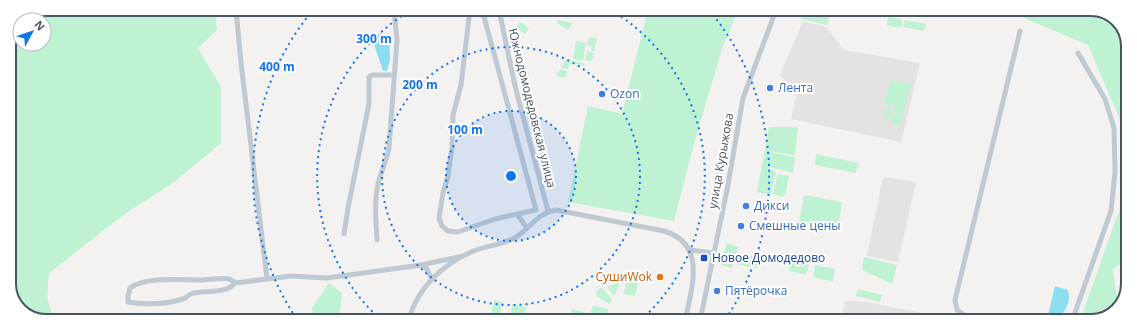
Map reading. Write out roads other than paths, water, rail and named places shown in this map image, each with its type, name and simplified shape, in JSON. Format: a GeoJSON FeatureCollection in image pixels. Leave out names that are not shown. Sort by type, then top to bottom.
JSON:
{"type":"FeatureCollection","features":[{"type":"Feature","properties":{"kind":"street"},"geometry":{"type":"LineString","coordinates":[[237,16],[268,279]]}},
{"type":"Feature","properties":{"kind":"street"},"geometry":{"type":"LineString","coordinates":[[377,240],[375,211],[376,194],[389,148],[397,40],[395,16]]}},
{"type":"Feature","properties":{"kind":"street"},"geometry":{"type":"LineString","coordinates":[[469,16],[461,85],[454,115],[448,176],[443,193],[439,218],[442,226],[448,231],[458,232],[495,219],[536,210],[484,16]]}},
{"type":"Feature","properties":{"kind":"street","name":"Южнодомодедовская улица"},"geometry":{"type":"LineString","coordinates":[[500,16],[513,80],[548,211]]}},
{"type":"Feature","properties":{"kind":"street","name":"улица Курыжова"},"geometry":{"type":"LineString","coordinates":[[701,314],[743,98],[774,16]]}},
{"type":"Feature","properties":{"kind":"street"},"geometry":{"type":"LineString","coordinates":[[963,314],[957,310],[955,300],[1020,31]]}},
{"type":"Feature","properties":{"kind":"street"},"geometry":{"type":"LineString","coordinates":[[1074,314],[1111,211],[1115,172],[1114,128],[1105,99],[1078,53]]}},
{"type":"Feature","properties":{"kind":"street"},"geometry":{"type":"LineString","coordinates":[[344,234],[369,104],[369,77],[372,75],[394,74]]}},
{"type":"Feature","properties":{"kind":"street"},"geometry":{"type":"LineString","coordinates":[[235,282],[229,288],[191,294],[186,298],[168,302],[128,302],[130,288],[151,281],[174,279],[227,279],[235,282],[291,276],[326,278],[421,265],[463,256],[508,241],[517,236],[542,214],[548,211],[556,210],[664,231],[679,237],[685,242],[689,250],[693,267],[693,277],[686,314]]}},
{"type":"Feature","properties":{"kind":"street"},"geometry":{"type":"LineString","coordinates":[[517,214],[527,228]]}},
{"type":"Feature","properties":{"kind":"street"},"geometry":{"type":"LineString","coordinates":[[689,250],[714,253]]}},
{"type":"Feature","properties":{"kind":"street"},"geometry":{"type":"LineString","coordinates":[[411,314],[414,304],[432,279],[443,269],[463,256]]}},
{"type":"Feature","properties":{"kind":"street"},"geometry":{"type":"LineString","coordinates":[[421,265],[426,268],[432,279]]}},
{"type":"Feature","properties":{"kind":"water"},"geometry":{"type":"Polygon","coordinates":[[[380,33],[389,37],[390,59],[387,71],[383,71],[374,44],[380,33]]]}},
{"type":"Feature","properties":{"kind":"water"},"geometry":{"type":"Polygon","coordinates":[[[1055,286],[1068,290],[1069,301],[1065,310],[1062,314],[1048,314],[1055,286]]]}},
{"type":"Feature","properties":{"kind":"place","name":"Лента"},"geometry":{"type":"Point","coordinates":[770,88]}},
{"type":"Feature","properties":{"kind":"place","name":"Ozon"},"geometry":{"type":"Point","coordinates":[602,94]}},
{"type":"Feature","properties":{"kind":"place","name":"Дикси"},"geometry":{"type":"Point","coordinates":[746,206]}},
{"type":"Feature","properties":{"kind":"place","name":"Смешные цены"},"geometry":{"type":"Point","coordinates":[741,226]}},
{"type":"Feature","properties":{"kind":"place","name":"Новое Домодедово"},"geometry":{"type":"Point","coordinates":[704,258]}},
{"type":"Feature","properties":{"kind":"place","name":"СушиWok"},"geometry":{"type":"Point","coordinates":[660,277]}},
{"type":"Feature","properties":{"kind":"place","name":"Пятёрочка"},"geometry":{"type":"Point","coordinates":[717,291]}}]}
